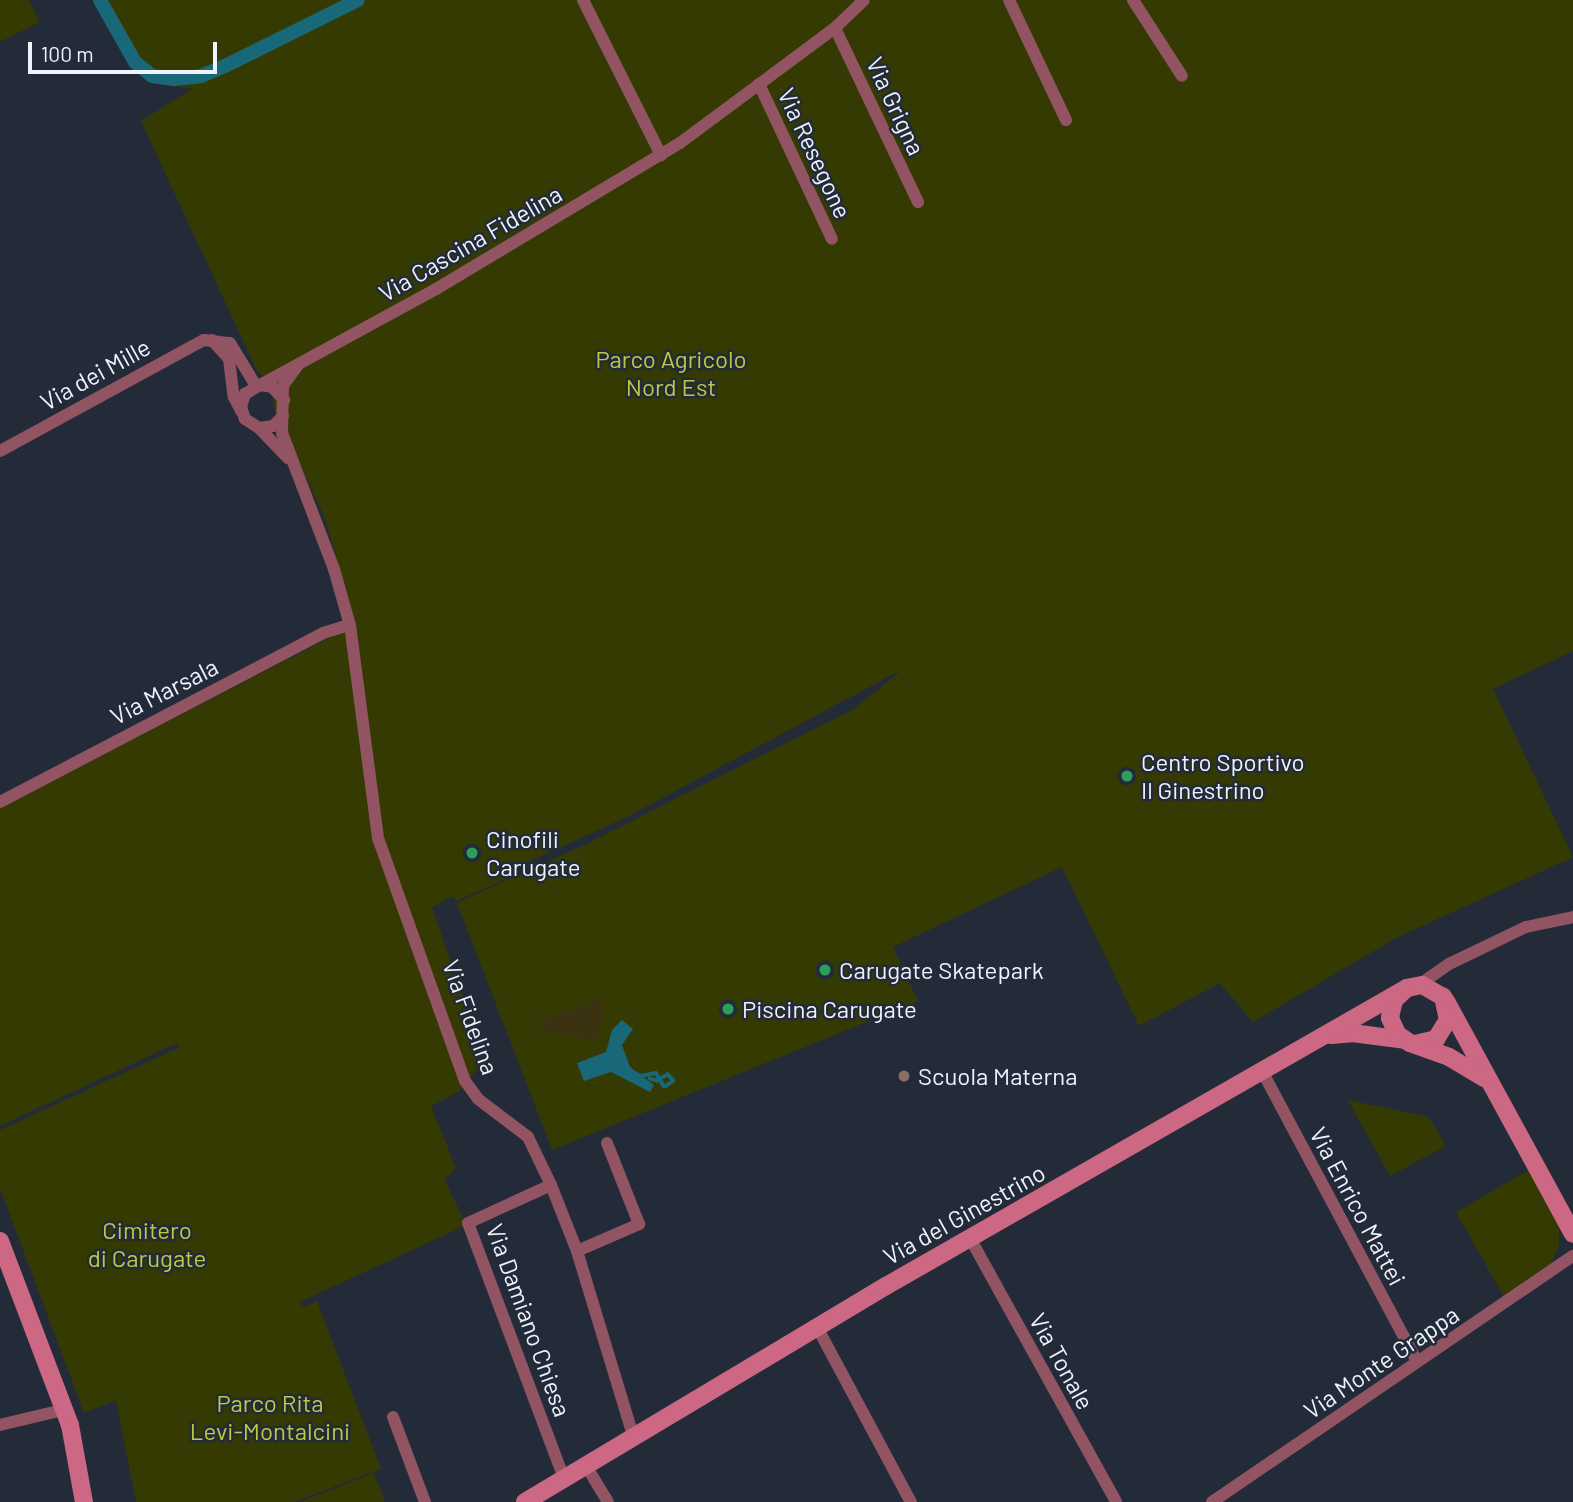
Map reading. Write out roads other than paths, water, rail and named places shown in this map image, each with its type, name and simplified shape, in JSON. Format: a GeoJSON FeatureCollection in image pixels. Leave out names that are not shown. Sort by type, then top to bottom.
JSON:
{"type":"FeatureCollection","features":[{"type":"Feature","properties":{"kind":"street"},"geometry":{"type":"LineString","coordinates":[[583,0],[661,155]]}},
{"type":"Feature","properties":{"kind":"street","name":"Via Cascina Fidelina"},"geometry":{"type":"LineString","coordinates":[[258,386],[436,289],[661,155],[835,28],[864,0]]}},
{"type":"Feature","properties":{"kind":"street"},"geometry":{"type":"LineString","coordinates":[[1009,0],[1066,120]]}},
{"type":"Feature","properties":{"kind":"street"},"geometry":{"type":"LineString","coordinates":[[1133,0],[1182,76]]}},
{"type":"Feature","properties":{"kind":"street","name":"Via Grigna"},"geometry":{"type":"LineString","coordinates":[[835,28],[918,202]]}},
{"type":"Feature","properties":{"kind":"street","name":"Via Resegone"},"geometry":{"type":"LineString","coordinates":[[759,84],[832,239]]}},
{"type":"Feature","properties":{"kind":"street"},"geometry":{"type":"LineString","coordinates":[[211,340],[230,343],[238,351],[258,386]]}},
{"type":"Feature","properties":{"kind":"street"},"geometry":{"type":"LineString","coordinates":[[211,340],[229,359],[234,397],[245,419]]}},
{"type":"Feature","properties":{"kind":"street","name":"Via dei Mille"},"geometry":{"type":"LineString","coordinates":[[0,451],[189,346],[211,340]]}},
{"type":"Feature","properties":{"kind":"street"},"geometry":{"type":"LineString","coordinates":[[284,400],[285,378],[298,365]]}},
{"type":"Feature","properties":{"kind":"street"},"geometry":{"type":"LineString","coordinates":[[245,419],[242,400],[258,386],[272,387],[284,400]]}},
{"type":"Feature","properties":{"kind":"street","name":"Via Fidelina"},"geometry":{"type":"LineString","coordinates":[[284,400],[282,433],[350,625],[378,838],[466,1081],[478,1099],[528,1137],[551,1185],[577,1251],[633,1435]]}},
{"type":"Feature","properties":{"kind":"street"},"geometry":{"type":"LineString","coordinates":[[259,428],[273,426],[283,416]]}},
{"type":"Feature","properties":{"kind":"street","name":"Via Fidelina"},"geometry":{"type":"LineString","coordinates":[[245,419],[259,428],[293,464]]}},
{"type":"Feature","properties":{"kind":"street","name":"Via Marsala"},"geometry":{"type":"LineString","coordinates":[[0,802],[323,633],[350,625]]}},
{"type":"Feature","properties":{"kind":"street","name":"Via del Ginestrino"},"geometry":{"type":"LineString","coordinates":[[633,1435],[1262,1071],[1423,984],[1449,964],[1529,926],[1573,917]]}},
{"type":"Feature","properties":{"kind":"street"},"geometry":{"type":"LineString","coordinates":[[1446,1001],[1448,1020],[1443,1032],[1431,1042],[1410,1042],[1394,1028],[1390,1012],[1423,984],[1446,1001],[1573,1234]]}},
{"type":"Feature","properties":{"kind":"street","name":"Via del Ginestrino"},"geometry":{"type":"LineString","coordinates":[[1321,1038],[1347,1032],[1410,1042],[1487,1080]]}},
{"type":"Feature","properties":{"kind":"street","name":"Via Enrico Mattei"},"geometry":{"type":"LineString","coordinates":[[1262,1071],[1417,1361]]}},
{"type":"Feature","properties":{"kind":"street"},"geometry":{"type":"LineString","coordinates":[[577,1251],[639,1224],[607,1143]]}},
{"type":"Feature","properties":{"kind":"street","name":"Via Damiano Chiesa"},"geometry":{"type":"LineString","coordinates":[[551,1185],[468,1223],[563,1476]]}},
{"type":"Feature","properties":{"kind":"street","name":"Via Tonale"},"geometry":{"type":"LineString","coordinates":[[971,1240],[1116,1502]]}},
{"type":"Feature","properties":{"kind":"street"},"geometry":{"type":"LineString","coordinates":[[0,1241],[64,1410],[84,1502]]}},
{"type":"Feature","properties":{"kind":"street","name":"Via Monte Grappa"},"geometry":{"type":"LineString","coordinates":[[1212,1502],[1573,1256]]}},
{"type":"Feature","properties":{"kind":"street"},"geometry":{"type":"LineString","coordinates":[[817,1327],[911,1502]]}},
{"type":"Feature","properties":{"kind":"street"},"geometry":{"type":"LineString","coordinates":[[0,1425],[64,1410]]}},
{"type":"Feature","properties":{"kind":"street"},"geometry":{"type":"LineString","coordinates":[[393,1417],[425,1502]]}},
{"type":"Feature","properties":{"kind":"street"},"geometry":{"type":"LineString","coordinates":[[526,1502],[563,1476],[633,1435]]}},
{"type":"Feature","properties":{"kind":"street"},"geometry":{"type":"LineString","coordinates":[[584,1464],[608,1502]]}},
{"type":"Feature","properties":{"kind":"water"},"geometry":{"type":"Polygon","coordinates":[[[622,1020],[633,1029],[622,1045],[630,1067],[654,1085],[650,1092],[611,1072],[584,1081],[577,1063],[606,1052],[612,1030],[622,1020]]]}},
{"type":"Feature","properties":{"kind":"waterway"},"geometry":{"type":"LineString","coordinates":[[100,0],[135,62],[152,76],[174,79],[201,76],[225,66],[358,0]]}},
{"type":"Feature","properties":{"kind":"waterway"},"geometry":{"type":"LineString","coordinates":[[631,1071],[641,1076],[656,1073],[657,1074],[664,1086],[673,1081],[668,1075],[666,1076],[657,1081],[650,1079]]}},
{"type":"Feature","properties":{"kind":"place","name":"Centro Sportivo Il Ginestrino"},"geometry":{"type":"Point","coordinates":[1127,776]}},
{"type":"Feature","properties":{"kind":"place","name":"Cinofili Carugate"},"geometry":{"type":"Point","coordinates":[472,853]}},
{"type":"Feature","properties":{"kind":"place","name":"Carugate Skatepark"},"geometry":{"type":"Point","coordinates":[825,970]}},
{"type":"Feature","properties":{"kind":"place","name":"Piscina Carugate"},"geometry":{"type":"Point","coordinates":[728,1009]}},
{"type":"Feature","properties":{"kind":"place","name":"Scuola Materna"},"geometry":{"type":"Point","coordinates":[904,1076]}},
{"type":"Feature","properties":{"kind":"park label","name":"Parco Agricolo Nord Est"},"geometry":{"type":"Point","coordinates":[671,373]}},
{"type":"Feature","properties":{"kind":"park label","name":"Cimitero di Carugate"},"geometry":{"type":"Point","coordinates":[147,1244]}},
{"type":"Feature","properties":{"kind":"park label","name":"Parco Rita Levi-Montalcini"},"geometry":{"type":"Point","coordinates":[270,1417]}}]}
